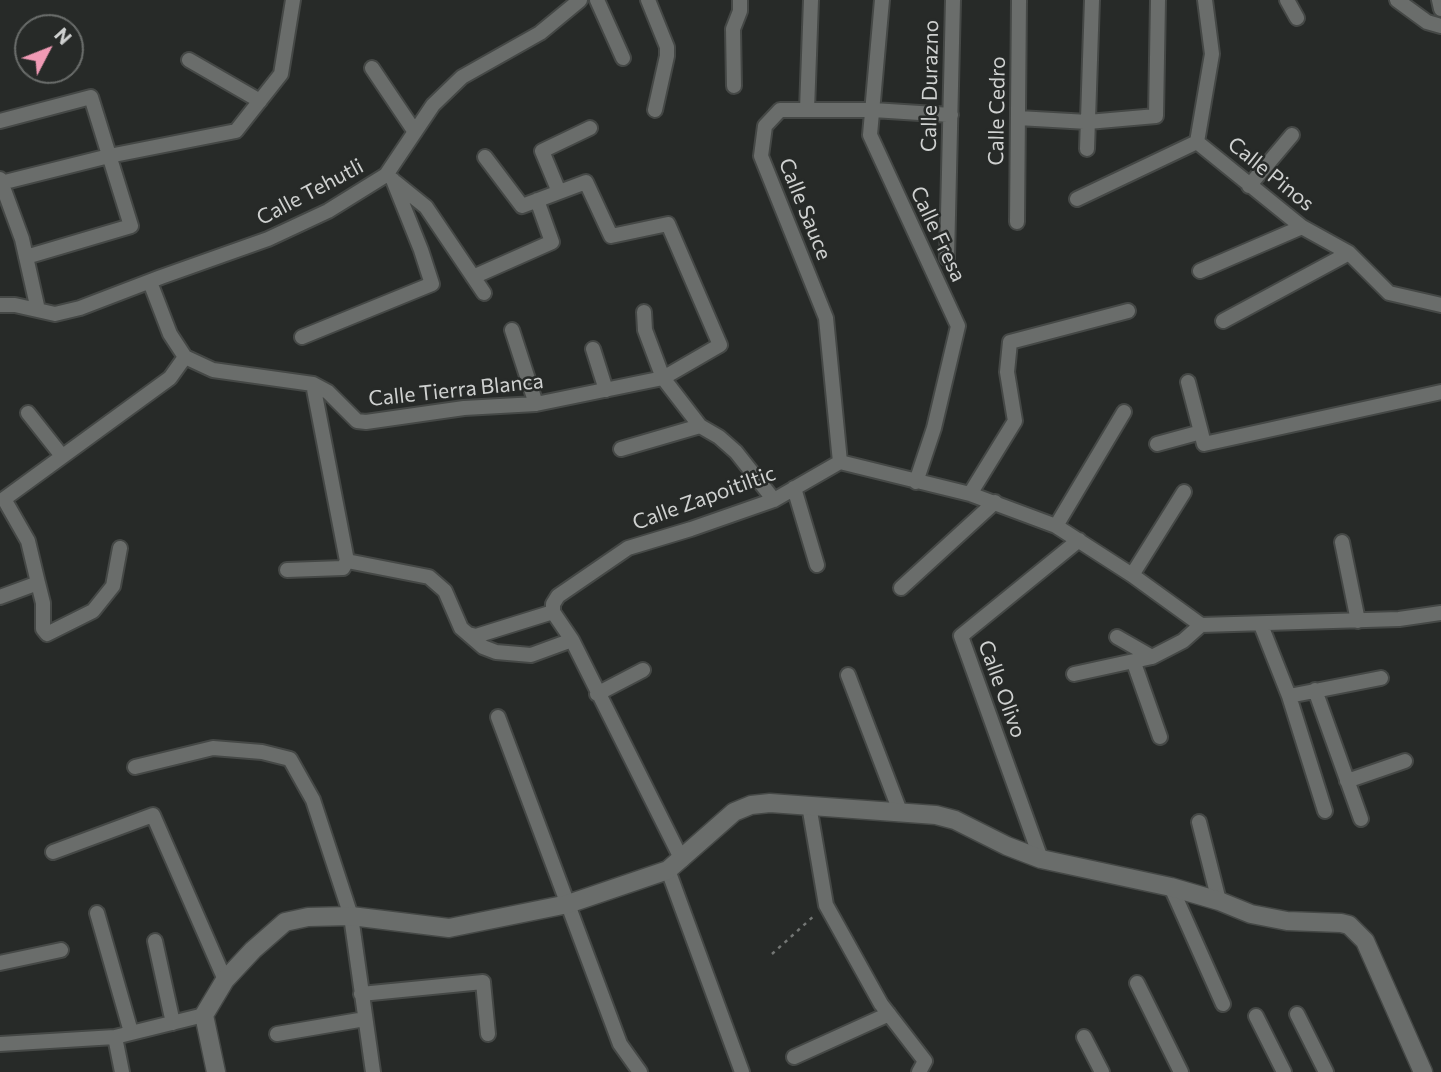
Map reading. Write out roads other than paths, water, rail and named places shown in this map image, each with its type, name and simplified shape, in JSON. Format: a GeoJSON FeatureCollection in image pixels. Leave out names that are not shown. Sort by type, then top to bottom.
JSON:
{"type":"FeatureCollection","features":[{"type":"Feature","properties":{"kind":"street"},"geometry":{"type":"LineString","coordinates":[[38,310],[22,239],[1,181],[236,131],[281,74],[293,0]]}},
{"type":"Feature","properties":{"kind":"street","name":"Calle Tehutli"},"geometry":{"type":"LineString","coordinates":[[0,305],[15,305],[55,314],[80,308],[268,239],[328,211],[389,178],[433,105],[462,77],[540,33],[580,0]]}},
{"type":"Feature","properties":{"kind":"street"},"geometry":{"type":"LineString","coordinates":[[597,0],[623,58]]}},
{"type":"Feature","properties":{"kind":"street"},"geometry":{"type":"LineString","coordinates":[[648,0],[667,47],[655,110]]}},
{"type":"Feature","properties":{"kind":"street"},"geometry":{"type":"LineString","coordinates":[[734,86],[733,29],[740,11],[740,0]]}},
{"type":"Feature","properties":{"kind":"street"},"geometry":{"type":"LineString","coordinates":[[807,110],[811,0]]}},
{"type":"Feature","properties":{"kind":"street","name":"Calle Fresa"},"geometry":{"type":"LineString","coordinates":[[882,0],[870,135],[958,326],[934,428],[916,482]]}},
{"type":"Feature","properties":{"kind":"street","name":"Calle Durazno"},"geometry":{"type":"LineString","coordinates":[[947,258],[953,0]]}},
{"type":"Feature","properties":{"kind":"street","name":"Calle Cedro"},"geometry":{"type":"LineString","coordinates":[[1017,222],[1020,0]]}},
{"type":"Feature","properties":{"kind":"street"},"geometry":{"type":"LineString","coordinates":[[1087,149],[1092,0]]}},
{"type":"Feature","properties":{"kind":"street"},"geometry":{"type":"LineString","coordinates":[[1018,118],[1088,121],[1156,116],[1158,0]]}},
{"type":"Feature","properties":{"kind":"street","name":"Calle Pinos"},"geometry":{"type":"LineString","coordinates":[[1205,0],[1212,54],[1197,142],[1302,227],[1349,253],[1388,293],[1441,305]]}},
{"type":"Feature","properties":{"kind":"street"},"geometry":{"type":"LineString","coordinates":[[1287,0],[1297,18]]}},
{"type":"Feature","properties":{"kind":"street"},"geometry":{"type":"LineString","coordinates":[[1397,0],[1427,22],[1441,26]]}},
{"type":"Feature","properties":{"kind":"street"},"geometry":{"type":"LineString","coordinates":[[1439,0],[1441,9]]}},
{"type":"Feature","properties":{"kind":"street"},"geometry":{"type":"LineString","coordinates":[[189,60],[260,101]]}},
{"type":"Feature","properties":{"kind":"street"},"geometry":{"type":"LineString","coordinates":[[372,68],[415,132]]}},
{"type":"Feature","properties":{"kind":"street"},"geometry":{"type":"LineString","coordinates":[[0,121],[90,97],[131,226],[26,257]]}},
{"type":"Feature","properties":{"kind":"street","name":"Calle Sauce"},"geometry":{"type":"LineString","coordinates":[[841,462],[826,318],[761,156],[765,126],[780,110],[873,110],[951,115]]}},
{"type":"Feature","properties":{"kind":"street"},"geometry":{"type":"LineString","coordinates":[[485,157],[522,206],[559,192],[542,151],[590,128]]}},
{"type":"Feature","properties":{"kind":"street"},"geometry":{"type":"LineString","coordinates":[[1249,186],[1292,135]]}},
{"type":"Feature","properties":{"kind":"street"},"geometry":{"type":"LineString","coordinates":[[1077,199],[1197,142]]}},
{"type":"Feature","properties":{"kind":"street"},"geometry":{"type":"LineString","coordinates":[[389,178],[426,207],[484,293]]}},
{"type":"Feature","properties":{"kind":"street"},"geometry":{"type":"LineString","coordinates":[[302,337],[432,284],[421,250],[389,178]]}},
{"type":"Feature","properties":{"kind":"street","name":"Calle Tierra Blanca"},"geometry":{"type":"LineString","coordinates":[[185,357],[213,370],[313,384],[328,392],[357,421],[366,422],[464,408],[536,404],[663,378],[720,345],[668,224],[611,236],[586,182],[559,192]]}},
{"type":"Feature","properties":{"kind":"street"},"geometry":{"type":"LineString","coordinates":[[473,277],[552,242],[537,200]]}},
{"type":"Feature","properties":{"kind":"street"},"geometry":{"type":"LineString","coordinates":[[1200,271],[1302,227]]}},
{"type":"Feature","properties":{"kind":"street"},"geometry":{"type":"LineString","coordinates":[[1223,321],[1349,253]]}},
{"type":"Feature","properties":{"kind":"street"},"geometry":{"type":"LineString","coordinates":[[120,548],[113,586],[93,611],[47,634],[43,629],[43,603],[27,541],[4,499],[170,378],[185,357],[170,334],[150,282]]}},
{"type":"Feature","properties":{"kind":"street"},"geometry":{"type":"LineString","coordinates":[[970,495],[1015,421],[1007,372],[1010,342],[1128,311]]}},
{"type":"Feature","properties":{"kind":"street"},"geometry":{"type":"LineString","coordinates":[[644,312],[645,330],[663,378],[700,426],[719,437],[736,452],[775,500]]}},
{"type":"Feature","properties":{"kind":"street"},"geometry":{"type":"LineString","coordinates":[[512,330],[536,404]]}},
{"type":"Feature","properties":{"kind":"street"},"geometry":{"type":"LineString","coordinates":[[593,349],[606,390]]}},
{"type":"Feature","properties":{"kind":"street"},"geometry":{"type":"LineString","coordinates":[[1188,382],[1202,438]]}},
{"type":"Feature","properties":{"kind":"street"},"geometry":{"type":"LineString","coordinates":[[287,570],[343,568],[347,561],[313,384]]}},
{"type":"Feature","properties":{"kind":"street"},"geometry":{"type":"LineString","coordinates":[[1157,444],[1202,438],[1441,392]]}},
{"type":"Feature","properties":{"kind":"street"},"geometry":{"type":"LineString","coordinates":[[1056,526],[1124,412]]}},
{"type":"Feature","properties":{"kind":"street"},"geometry":{"type":"LineString","coordinates":[[27,413],[62,456]]}},
{"type":"Feature","properties":{"kind":"street"},"geometry":{"type":"LineString","coordinates":[[621,449],[700,426]]}},
{"type":"Feature","properties":{"kind":"street"},"geometry":{"type":"LineString","coordinates":[[841,462],[995,502],[1056,526],[1132,575],[1201,625],[1399,619],[1441,613]]}},
{"type":"Feature","properties":{"kind":"street","name":"Calle Zapoitiltic"},"geometry":{"type":"LineString","coordinates":[[553,612],[553,604],[558,596],[628,548],[775,500],[841,462]]}},
{"type":"Feature","properties":{"kind":"street"},"geometry":{"type":"LineString","coordinates":[[794,488],[817,565]]}},
{"type":"Feature","properties":{"kind":"street"},"geometry":{"type":"LineString","coordinates":[[1132,575],[1184,492]]}},
{"type":"Feature","properties":{"kind":"street"},"geometry":{"type":"LineString","coordinates":[[901,588],[995,502]]}},
{"type":"Feature","properties":{"kind":"street","name":"Calle Olivo"},"geometry":{"type":"LineString","coordinates":[[1041,859],[961,636],[1079,540]]}},
{"type":"Feature","properties":{"kind":"street"},"geometry":{"type":"LineString","coordinates":[[1342,542],[1358,621]]}},
{"type":"Feature","properties":{"kind":"street"},"geometry":{"type":"LineString","coordinates":[[347,561],[429,577],[444,591],[461,628],[483,648],[531,655],[572,640]]}},
{"type":"Feature","properties":{"kind":"street"},"geometry":{"type":"LineString","coordinates":[[0,597],[38,583]]}},
{"type":"Feature","properties":{"kind":"street"},"geometry":{"type":"LineString","coordinates":[[468,634],[476,636],[553,612],[572,640],[675,865],[742,1072]]}},
{"type":"Feature","properties":{"kind":"street"},"geometry":{"type":"LineString","coordinates":[[1074,674],[1152,657],[1183,641],[1201,625]]}},
{"type":"Feature","properties":{"kind":"street"},"geometry":{"type":"LineString","coordinates":[[1261,625],[1289,696],[1325,811]]}},
{"type":"Feature","properties":{"kind":"street"},"geometry":{"type":"LineString","coordinates":[[1117,637],[1152,657]]}},
{"type":"Feature","properties":{"kind":"street"},"geometry":{"type":"LineString","coordinates":[[1134,663],[1160,737]]}},
{"type":"Feature","properties":{"kind":"street"},"geometry":{"type":"LineString","coordinates":[[597,694],[643,670]]}},
{"type":"Feature","properties":{"kind":"street"},"geometry":{"type":"LineString","coordinates":[[848,676],[901,814]]}},
{"type":"Feature","properties":{"kind":"street"},"geometry":{"type":"LineString","coordinates":[[1289,696],[1381,678]]}},
{"type":"Feature","properties":{"kind":"street"},"geometry":{"type":"LineString","coordinates":[[1315,690],[1361,819]]}},
{"type":"Feature","properties":{"kind":"street"},"geometry":{"type":"LineString","coordinates":[[498,717],[620,1044],[640,1072]]}},
{"type":"Feature","properties":{"kind":"street"},"geometry":{"type":"LineString","coordinates":[[135,766],[213,748],[262,752],[290,759],[313,800],[351,916],[373,1072]]}},
{"type":"Feature","properties":{"kind":"street"},"geometry":{"type":"LineString","coordinates":[[1346,781],[1405,761]]}},
{"type":"Feature","properties":{"kind":"street"},"geometry":{"type":"LineString","coordinates":[[216,1072],[204,1015],[225,980],[253,950],[285,922],[308,917],[351,916],[449,928],[568,904],[675,865],[734,812],[751,805],[771,803],[936,815],[955,820],[1007,846],[1041,859],[1171,887],[1251,914],[1287,921],[1341,923],[1357,931],[1365,940],[1423,1072]]}},
{"type":"Feature","properties":{"kind":"street"},"geometry":{"type":"LineString","coordinates":[[809,805],[826,905],[922,1067]]}},
{"type":"Feature","properties":{"kind":"street"},"geometry":{"type":"LineString","coordinates":[[53,852],[153,815],[225,980]]}},
{"type":"Feature","properties":{"kind":"street"},"geometry":{"type":"LineString","coordinates":[[1199,822],[1219,901]]}},
{"type":"Feature","properties":{"kind":"street"},"geometry":{"type":"LineString","coordinates":[[1171,887],[1223,1004]]}},
{"type":"Feature","properties":{"kind":"street"},"geometry":{"type":"LineString","coordinates":[[97,913],[131,1032]]}},
{"type":"Feature","properties":{"kind":"street"},"geometry":{"type":"LineString","coordinates":[[155,941],[173,1023]]}},
{"type":"Feature","properties":{"kind":"street"},"geometry":{"type":"LineString","coordinates":[[0,963],[61,950]]}},
{"type":"Feature","properties":{"kind":"street"},"geometry":{"type":"LineString","coordinates":[[360,994],[483,982],[488,1034]]}},
{"type":"Feature","properties":{"kind":"street"},"geometry":{"type":"LineString","coordinates":[[1136,982],[1181,1072]]}},
{"type":"Feature","properties":{"kind":"street"},"geometry":{"type":"LineString","coordinates":[[794,1057],[889,1014]]}},
{"type":"Feature","properties":{"kind":"street"},"geometry":{"type":"LineString","coordinates":[[1297,1014],[1326,1072]]}},
{"type":"Feature","properties":{"kind":"street"},"geometry":{"type":"LineString","coordinates":[[0,1044],[115,1037],[204,1015]]}},
{"type":"Feature","properties":{"kind":"street"},"geometry":{"type":"LineString","coordinates":[[1256,1016],[1284,1072]]}},
{"type":"Feature","properties":{"kind":"street"},"geometry":{"type":"LineString","coordinates":[[277,1034],[365,1019]]}},
{"type":"Feature","properties":{"kind":"street"},"geometry":{"type":"LineString","coordinates":[[115,1037],[122,1072]]}},
{"type":"Feature","properties":{"kind":"street"},"geometry":{"type":"LineString","coordinates":[[1084,1037],[1102,1072]]}}]}
